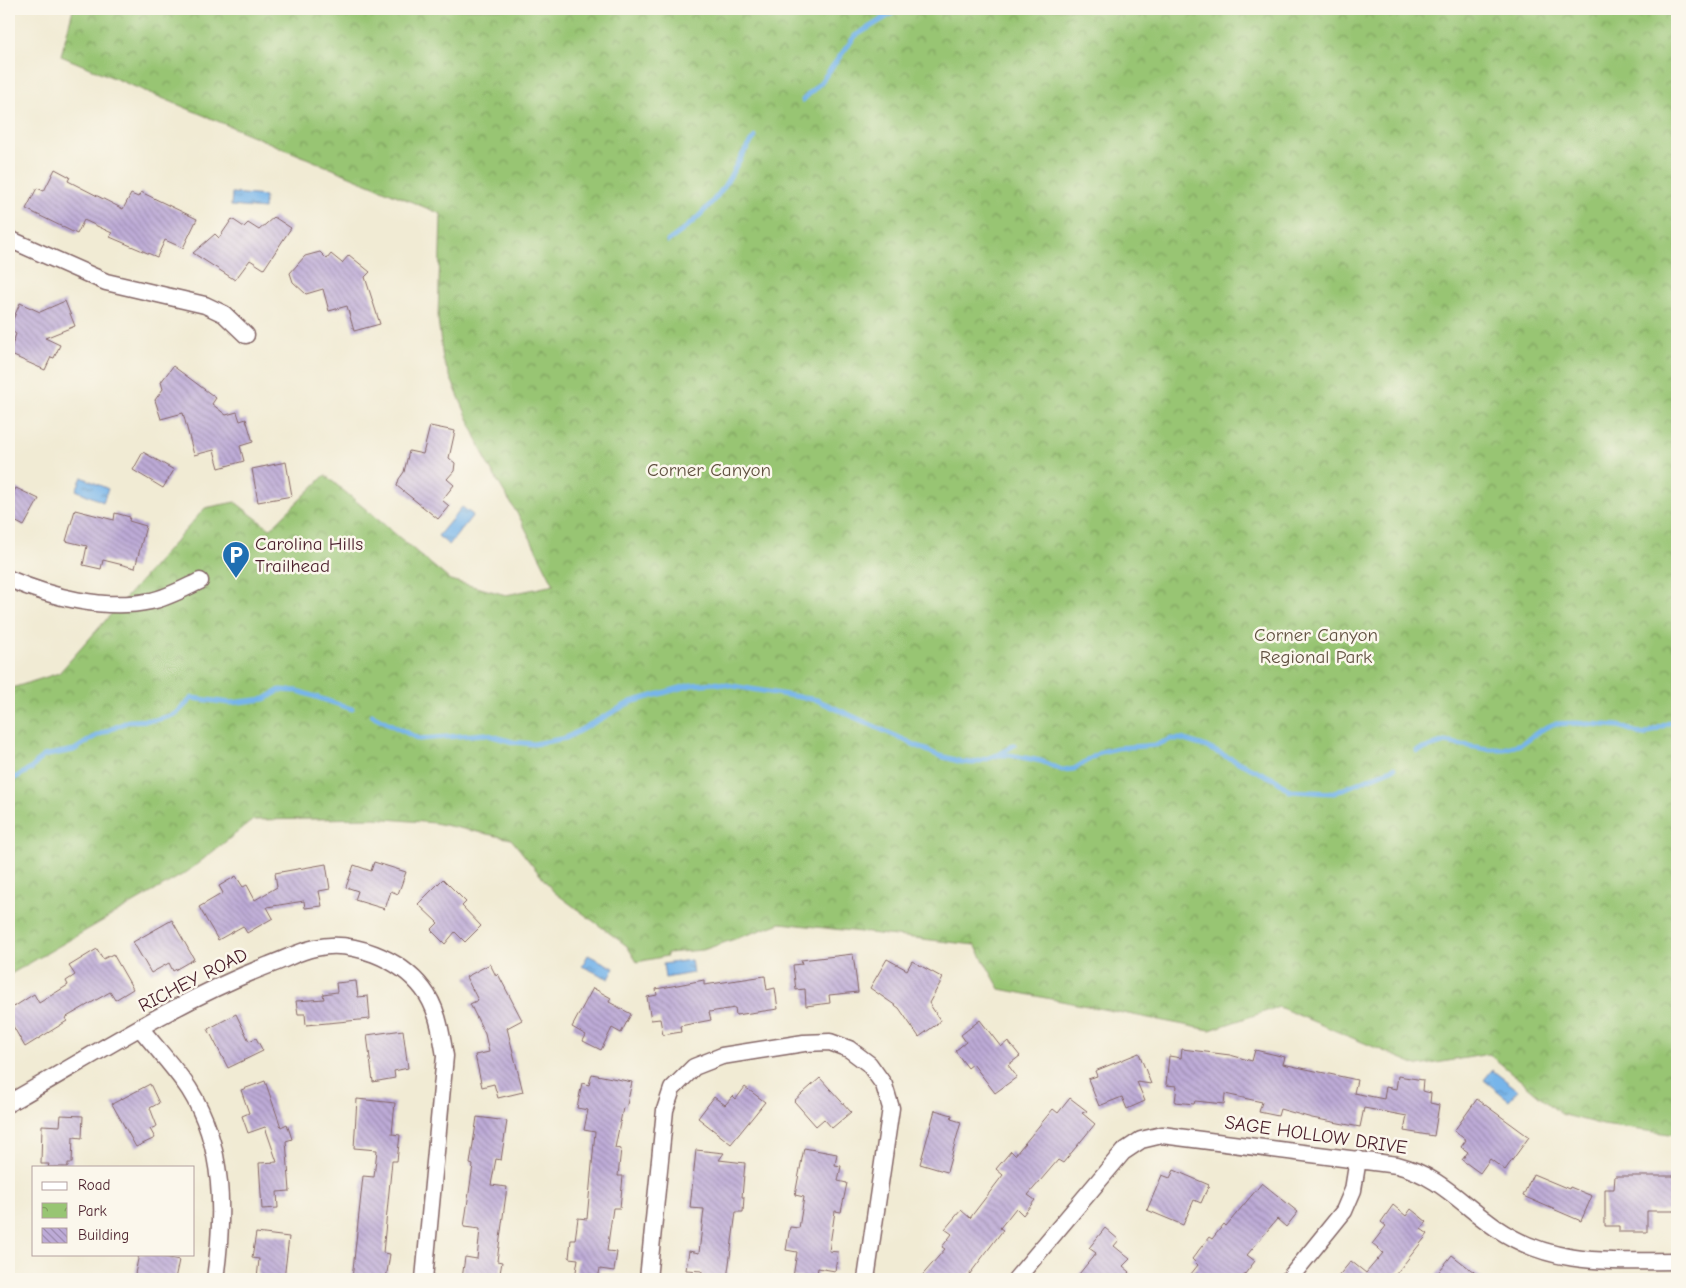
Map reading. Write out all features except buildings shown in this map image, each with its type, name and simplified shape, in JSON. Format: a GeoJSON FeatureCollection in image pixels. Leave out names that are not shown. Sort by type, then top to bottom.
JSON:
{"type":"FeatureCollection","features":[{"type":"Feature","properties":{"kind":"street"},"geometry":{"type":"LineString","coordinates":[[9,239],[106,282],[205,306],[224,314],[246,335]]}},
{"type":"Feature","properties":{"kind":"street"},"geometry":{"type":"LineString","coordinates":[[9,579],[51,595],[116,604],[153,601],[200,582]]}},
{"type":"Feature","properties":{"kind":"street","name":"RICHEY ROAD"},"geometry":{"type":"LineString","coordinates":[[9,1103],[224,982],[316,947],[348,946],[379,956],[405,971],[424,989],[440,1022],[445,1056],[424,1279]]}},
{"type":"Feature","properties":{"kind":"street"},"geometry":{"type":"LineString","coordinates":[[141,1029],[189,1090],[208,1132],[220,1170],[220,1241],[215,1279]]}},
{"type":"Feature","properties":{"kind":"street"},"geometry":{"type":"LineString","coordinates":[[648,1279],[660,1139],[665,1110],[672,1088],[694,1066],[722,1056],[804,1043],[830,1042],[849,1049],[869,1064],[884,1085],[891,1108],[866,1279]]}},
{"type":"Feature","properties":{"kind":"street","name":"SAGE HOLLOW DRIVE"},"geometry":{"type":"LineString","coordinates":[[1016,1279],[1115,1160],[1132,1146],[1146,1139],[1172,1135],[1397,1165],[1426,1175],[1443,1185],[1511,1238],[1542,1252],[1586,1261],[1677,1261]]}},
{"type":"Feature","properties":{"kind":"street"},"geometry":{"type":"LineString","coordinates":[[1289,1279],[1344,1211],[1353,1190],[1358,1159]]}},
{"type":"Feature","properties":{"kind":"green space","name":"Corner Canyon Regional Park"},"geometry":{"type":"Polygon","coordinates":[[[73,9],[1677,9],[1677,1135],[1603,1125],[1561,1114],[1489,1054],[1419,1066],[1279,1007],[1210,1030],[1000,989],[975,945],[781,923],[703,950],[667,953],[667,956],[637,962],[627,946],[554,892],[511,839],[435,823],[374,818],[253,820],[187,872],[9,975],[9,689],[59,673],[205,508],[235,502],[270,529],[325,475],[450,580],[506,595],[554,585],[521,520],[488,465],[443,360],[438,319],[441,214],[61,56],[73,9]]]}},
{"type":"Feature","properties":{"kind":"water"},"geometry":{"type":"Polygon","coordinates":[[[232,193],[265,196],[264,209],[231,206],[232,193]]]}},
{"type":"Feature","properties":{"kind":"water"},"geometry":{"type":"Polygon","coordinates":[[[82,477],[108,489],[103,502],[76,490],[82,477]]]}},
{"type":"Feature","properties":{"kind":"water"},"geometry":{"type":"Polygon","coordinates":[[[462,507],[473,515],[449,545],[438,536],[462,507]]]}},
{"type":"Feature","properties":{"kind":"water"},"geometry":{"type":"Polygon","coordinates":[[[588,955],[614,968],[609,979],[582,966],[588,955]]]}},
{"type":"Feature","properties":{"kind":"water"},"geometry":{"type":"Polygon","coordinates":[[[691,960],[693,973],[665,978],[663,964],[691,960]]]}},
{"type":"Feature","properties":{"kind":"water"},"geometry":{"type":"Polygon","coordinates":[[[1492,1070],[1518,1090],[1509,1100],[1484,1080],[1492,1070]]]}},
{"type":"Feature","properties":{"kind":"waterway"},"geometry":{"type":"LineString","coordinates":[[803,100],[821,82],[855,36],[899,9]]}},
{"type":"Feature","properties":{"kind":"waterway"},"geometry":{"type":"LineString","coordinates":[[668,241],[694,221],[712,203],[727,182],[744,151],[755,137]]}},
{"type":"Feature","properties":{"kind":"waterway"},"geometry":{"type":"LineString","coordinates":[[372,715],[419,739],[485,734],[513,742],[534,744],[566,738],[631,702],[691,685],[715,683],[817,700],[937,755],[962,762],[973,763],[998,755],[1010,755],[1041,761],[1062,770],[1074,769],[1101,752],[1117,748],[1156,745],[1171,739],[1181,739],[1204,746],[1276,780],[1290,791],[1334,793],[1394,768]]}},
{"type":"Feature","properties":{"kind":"waterway"},"geometry":{"type":"LineString","coordinates":[[9,781],[31,769],[43,756],[74,750],[96,736],[129,721],[155,720],[170,716],[177,713],[192,698],[230,703],[265,699],[280,690],[298,691],[352,709]]}},
{"type":"Feature","properties":{"kind":"waterway"},"geometry":{"type":"LineString","coordinates":[[1417,751],[1445,742],[1487,749],[1504,749],[1521,744],[1541,730],[1554,724],[1575,723],[1619,726],[1644,735],[1677,719]]}},
{"type":"Feature","properties":{"kind":"waterway"},"geometry":{"type":"LineString","coordinates":[[1000,754],[1014,745]]}},
{"type":"Feature","properties":{"kind":"place","name":"Carolina Hills Trailhead"},"geometry":{"type":"Point","coordinates":[236,579]}},
{"type":"Feature","properties":{"kind":"park label","name":"Corner Canyon"},"geometry":{"type":"Point","coordinates":[709,470]}}]}
